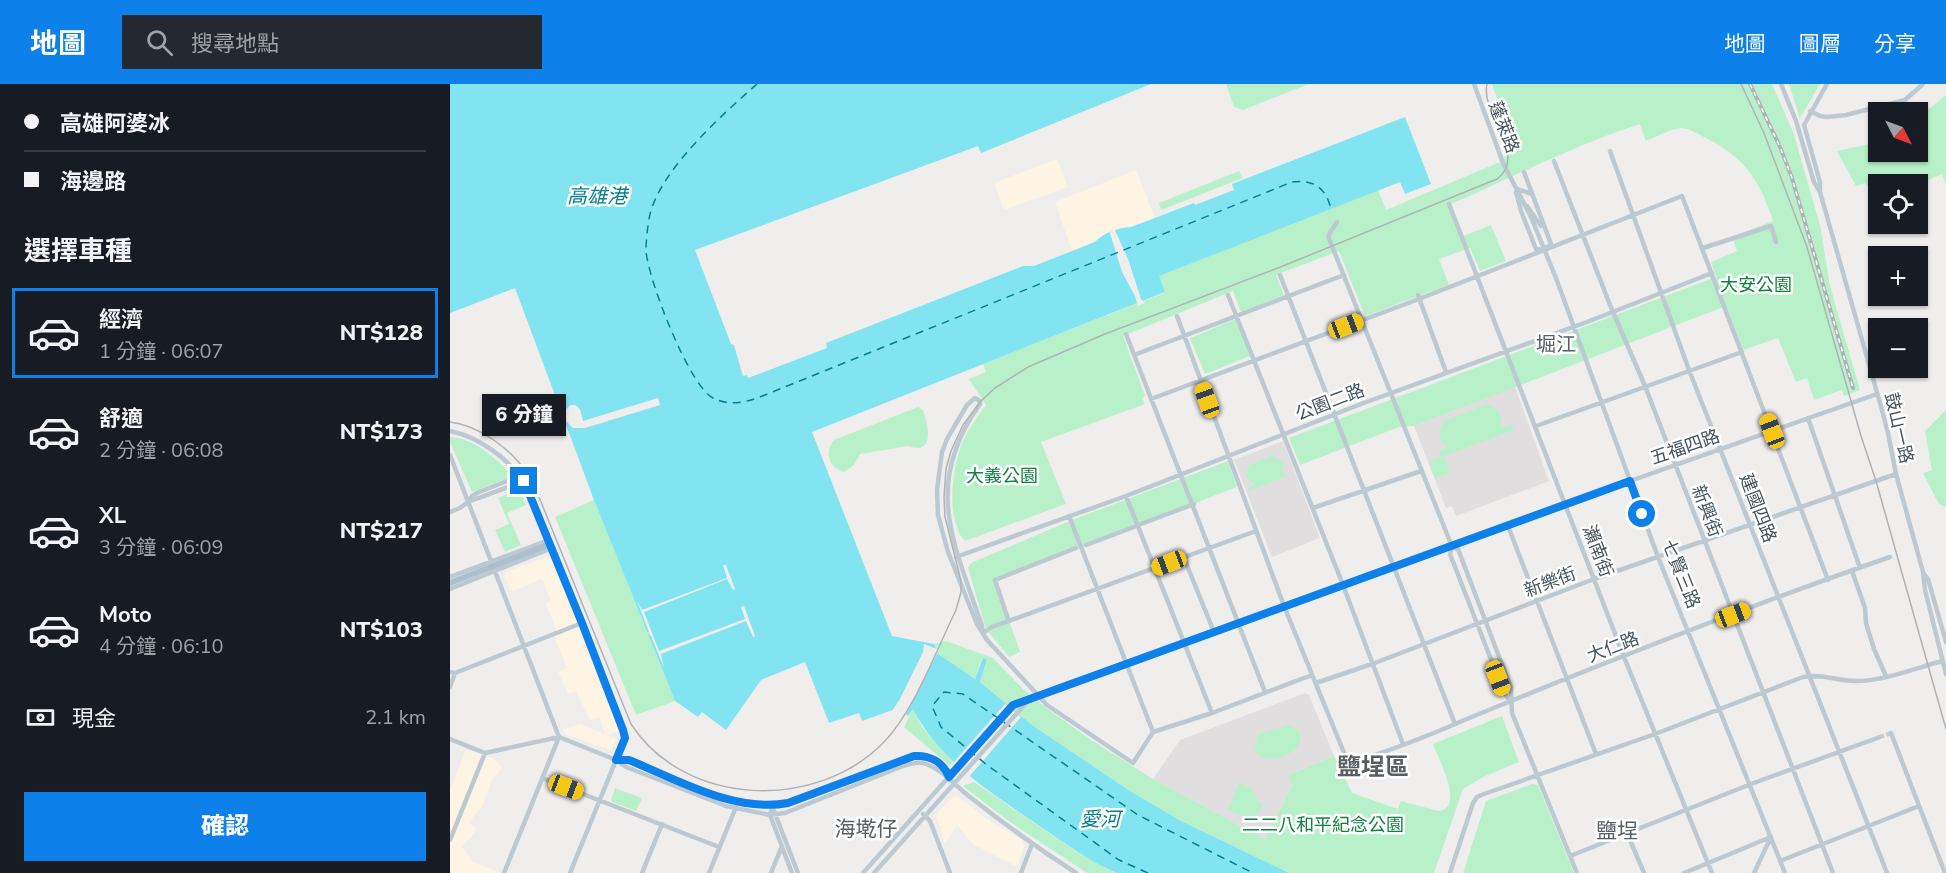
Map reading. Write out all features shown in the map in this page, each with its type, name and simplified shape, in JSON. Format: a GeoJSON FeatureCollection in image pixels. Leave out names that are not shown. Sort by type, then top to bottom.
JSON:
{"type":"FeatureCollection","features":[{"type":"Feature","properties":{"kind":"main road"},"geometry":{"type":"LineString","coordinates":[[450,583],[550,544]]}},
{"type":"Feature","properties":{"kind":"street","name":"蓬萊路"},"geometry":{"type":"LineString","coordinates":[[1474,84],[1503,163],[1514,184]]}},
{"type":"Feature","properties":{"kind":"street","name":"鼓山一路"},"geometry":{"type":"LineString","coordinates":[[1782,84],[1815,184],[1820,192],[1877,394],[1923,573],[1925,590],[1946,674]]}},
{"type":"Feature","properties":{"kind":"street"},"geometry":{"type":"LineString","coordinates":[[1820,192],[1820,182],[1804,125],[1827,84]]}},
{"type":"Feature","properties":{"kind":"street"},"geometry":{"type":"LineString","coordinates":[[1810,111],[1827,117],[1882,106],[1905,100],[1923,84]]}},
{"type":"Feature","properties":{"kind":"street","name":"建國四路"},"geometry":{"type":"LineString","coordinates":[[1610,151],[1689,370],[1887,873]]}},
{"type":"Feature","properties":{"kind":"street","name":"新興街"},"geometry":{"type":"LineString","coordinates":[[1554,161],[1613,312],[1645,386],[1833,873]]}},
{"type":"Feature","properties":{"kind":"street"},"geometry":{"type":"LineString","coordinates":[[1524,172],[1551,244],[1544,250]]}},
{"type":"Feature","properties":{"kind":"street"},"geometry":{"type":"LineString","coordinates":[[1514,184],[1533,194]]}},
{"type":"Feature","properties":{"kind":"street","name":"七賢三路"},"geometry":{"type":"LineString","coordinates":[[1514,184],[1544,250],[1658,557],[1785,873]]}},
{"type":"Feature","properties":{"kind":"street","name":"七賢三路"},"geometry":{"type":"LineString","coordinates":[[1514,184],[1521,211],[1536,249],[1544,250]]}},
{"type":"Feature","properties":{"kind":"street"},"geometry":{"type":"LineString","coordinates":[[1151,399],[1478,276],[1682,196],[1828,580]]}},
{"type":"Feature","properties":{"kind":"street","name":"七賢三路"},"geometry":{"type":"LineString","coordinates":[[1523,200],[1535,214],[1549,238]]}},
{"type":"Feature","properties":{"kind":"street","name":"瀨南街"},"geometry":{"type":"LineString","coordinates":[[1449,204],[1624,657],[1712,873]]}},
{"type":"Feature","properties":{"kind":"street"},"geometry":{"type":"LineString","coordinates":[[1337,222],[1328,236],[1452,547],[1450,554],[1504,693],[1510,701]]}},
{"type":"Feature","properties":{"kind":"street"},"geometry":{"type":"LineString","coordinates":[[1703,248],[1771,226],[1776,242]]}},
{"type":"Feature","properties":{"kind":"street","name":"公園二路"},"geometry":{"type":"LineString","coordinates":[[951,558],[1126,496],[1446,372],[1574,327],[1712,273]]}},
{"type":"Feature","properties":{"kind":"street"},"geometry":{"type":"LineString","coordinates":[[1280,274],[1455,724]]}},
{"type":"Feature","properties":{"kind":"street"},"geometry":{"type":"LineString","coordinates":[[1134,355],[1344,275]]}},
{"type":"Feature","properties":{"kind":"street"},"geometry":{"type":"LineString","coordinates":[[1228,295],[1313,508],[1403,744]]}},
{"type":"Feature","properties":{"kind":"street"},"geometry":{"type":"LineString","coordinates":[[1418,297],[1446,372]]}},
{"type":"Feature","properties":{"kind":"street"},"geometry":{"type":"LineString","coordinates":[[1177,316],[1284,606],[1316,683]]}},
{"type":"Feature","properties":{"kind":"street"},"geometry":{"type":"LineString","coordinates":[[1126,334],[1194,504],[1265,692]]}},
{"type":"Feature","properties":{"kind":"street"},"geometry":{"type":"LineString","coordinates":[[1536,426],[1742,352]]}},
{"type":"Feature","properties":{"kind":"street","name":"五福四路"},"geometry":{"type":"LineString","coordinates":[[949,777],[1013,705],[1566,504],[1877,394]]}},
{"type":"Feature","properties":{"kind":"street"},"geometry":{"type":"LineString","coordinates":[[983,633],[958,556],[949,519],[947,496],[949,472],[958,442],[980,405],[980,401],[975,398],[967,405],[947,439],[939,472],[938,515],[951,558],[977,624],[987,640],[1047,705],[1133,763],[1153,732],[1312,675]]}},
{"type":"Feature","properties":{"kind":"street"},"geometry":{"type":"LineString","coordinates":[[1808,418],[1860,568]]}},
{"type":"Feature","properties":{"kind":"street"},"geometry":{"type":"LineString","coordinates":[[450,431],[482,444],[500,457],[524,481],[582,623],[625,738],[570,873]]}},
{"type":"Feature","properties":{"kind":"street"},"geometry":{"type":"LineString","coordinates":[[450,455],[559,737],[504,873]]}},
{"type":"Feature","properties":{"kind":"street"},"geometry":{"type":"LineString","coordinates":[[1313,508],[1421,471]]}},
{"type":"Feature","properties":{"kind":"street","name":"新樂街"},"geometry":{"type":"LineString","coordinates":[[1316,683],[1749,523],[1896,474]]}},
{"type":"Feature","properties":{"kind":"street"},"geometry":{"type":"LineString","coordinates":[[468,502],[479,492],[520,476]]}},
{"type":"Feature","properties":{"kind":"street"},"geometry":{"type":"LineString","coordinates":[[450,512],[468,502],[524,481]]}},
{"type":"Feature","properties":{"kind":"street"},"geometry":{"type":"LineString","coordinates":[[1126,496],[1212,712]]}},
{"type":"Feature","properties":{"kind":"street"},"geometry":{"type":"LineString","coordinates":[[1142,524],[1194,504]]}},
{"type":"Feature","properties":{"kind":"street"},"geometry":{"type":"LineString","coordinates":[[1069,516],[1153,732]]}},
{"type":"Feature","properties":{"kind":"street"},"geometry":{"type":"LineString","coordinates":[[1508,526],[1596,754]]}},
{"type":"Feature","properties":{"kind":"street"},"geometry":{"type":"LineString","coordinates":[[1086,544],[1134,527]]}},
{"type":"Feature","properties":{"kind":"street"},"geometry":{"type":"LineString","coordinates":[[983,633],[992,627],[1256,531]]}},
{"type":"Feature","properties":{"kind":"street"},"geometry":{"type":"LineString","coordinates":[[1452,547],[1458,549],[1511,688],[1512,713],[1577,873]]}},
{"type":"Feature","properties":{"kind":"street"},"geometry":{"type":"LineString","coordinates":[[1008,619],[995,580],[1076,548]]}},
{"type":"Feature","properties":{"kind":"street","name":"大仁路"},"geometry":{"type":"LineString","coordinates":[[1316,683],[1347,760],[1356,761],[1733,615],[1890,557]]}},
{"type":"Feature","properties":{"kind":"street"},"geometry":{"type":"LineString","coordinates":[[1184,558],[1214,632]]}},
{"type":"Feature","properties":{"kind":"street"},"geometry":{"type":"LineString","coordinates":[[450,577],[494,566]]}},
{"type":"Feature","properties":{"kind":"street"},"geometry":{"type":"LineString","coordinates":[[450,589],[494,566]]}},
{"type":"Feature","properties":{"kind":"street"},"geometry":{"type":"LineString","coordinates":[[1852,571],[1865,608],[1866,623],[1886,676]]}},
{"type":"Feature","properties":{"kind":"street","name":"鼓山一路"},"geometry":{"type":"LineString","coordinates":[[1923,573],[1928,579],[1946,642]]}},
{"type":"Feature","properties":{"kind":"street"},"geometry":{"type":"LineString","coordinates":[[450,687],[453,672],[582,623]]}},
{"type":"Feature","properties":{"kind":"street"},"geometry":{"type":"LineString","coordinates":[[1450,873],[1477,797],[1809,676],[1853,681],[1886,676],[1942,661]]}},
{"type":"Feature","properties":{"kind":"street","name":"五福四路"},"geometry":{"type":"LineString","coordinates":[[874,873],[1029,700]]}},
{"type":"Feature","properties":{"kind":"street"},"geometry":{"type":"LineString","coordinates":[[1891,733],[1945,873]]}},
{"type":"Feature","properties":{"kind":"street"},"geometry":{"type":"LineString","coordinates":[[450,739],[485,753],[559,737],[616,760],[626,767],[735,809],[770,815],[777,815],[916,763],[925,764],[949,777]]}},
{"type":"Feature","properties":{"kind":"street"},"geometry":{"type":"LineString","coordinates":[[1570,856],[1751,784],[1880,737]]}},
{"type":"Feature","properties":{"kind":"street"},"geometry":{"type":"LineString","coordinates":[[450,840],[485,753]]}},
{"type":"Feature","properties":{"kind":"street"},"geometry":{"type":"LineString","coordinates":[[616,760],[629,760],[695,787],[738,801],[772,806],[788,803],[922,755],[939,762],[962,792],[1032,844],[1076,873]]}},
{"type":"Feature","properties":{"kind":"street"},"geometry":{"type":"LineString","coordinates":[[863,873],[949,777]]}},
{"type":"Feature","properties":{"kind":"street"},"geometry":{"type":"LineString","coordinates":[[542,778],[719,847]]}},
{"type":"Feature","properties":{"kind":"street"},"geometry":{"type":"LineString","coordinates":[[709,873],[738,801]]}},
{"type":"Feature","properties":{"kind":"street"},"geometry":{"type":"LineString","coordinates":[[772,806],[798,873]]}},
{"type":"Feature","properties":{"kind":"street"},"geometry":{"type":"LineString","coordinates":[[772,806],[770,815],[792,873]]}},
{"type":"Feature","properties":{"kind":"street"},"geometry":{"type":"LineString","coordinates":[[1780,861],[1919,806]]}},
{"type":"Feature","properties":{"kind":"street"},"geometry":{"type":"LineString","coordinates":[[918,810],[930,820],[950,873]]}},
{"type":"Feature","properties":{"kind":"street"},"geometry":{"type":"LineString","coordinates":[[642,873],[662,825]]}},
{"type":"Feature","properties":{"kind":"street"},"geometry":{"type":"LineString","coordinates":[[1627,833],[1644,873]]}},
{"type":"Feature","properties":{"kind":"street"},"geometry":{"type":"LineString","coordinates":[[1684,873],[1771,837]]}},
{"type":"Feature","properties":{"kind":"street"},"geometry":{"type":"LineString","coordinates":[[1754,873],[1771,837]]}},
{"type":"Feature","properties":{"kind":"street"},"geometry":{"type":"LineString","coordinates":[[1021,873],[1032,844]]}},
{"type":"Feature","properties":{"kind":"street"},"geometry":{"type":"LineString","coordinates":[[771,873],[782,846]]}},
{"type":"Feature","properties":{"kind":"shaded area"},"geometry":{"type":"Polygon","coordinates":[[[1057,159],[1068,187],[1004,210],[994,183],[1057,159]]]}},
{"type":"Feature","properties":{"kind":"shaded area"},"geometry":{"type":"Polygon","coordinates":[[[1136,170],[1155,218],[1123,228],[1072,251],[1055,202],[1136,170]]]}},
{"type":"Feature","properties":{"kind":"shaded area"},"geometry":{"type":"Polygon","coordinates":[[[1515,387],[1549,481],[1456,516],[1452,506],[1446,508],[1414,426],[1515,387]]]}},
{"type":"Feature","properties":{"kind":"shaded area"},"geometry":{"type":"Polygon","coordinates":[[[1283,441],[1320,538],[1272,557],[1234,460],[1283,441]]]}},
{"type":"Feature","properties":{"kind":"shaded area"},"geometry":{"type":"Polygon","coordinates":[[[547,557],[553,559],[618,725],[618,731],[608,735],[616,739],[611,750],[565,734],[562,730],[579,724],[605,734],[599,717],[590,720],[576,691],[568,694],[558,672],[567,668],[555,638],[556,629],[546,604],[551,601],[542,579],[511,592],[505,577],[506,572],[547,557]]]}},
{"type":"Feature","properties":{"kind":"shaded area"},"geometry":{"type":"Polygon","coordinates":[[[1305,693],[1309,695],[1334,756],[1288,775],[1292,786],[1265,839],[1153,779],[1180,740],[1305,693]]]}},
{"type":"Feature","properties":{"kind":"shaded area"},"geometry":{"type":"Polygon","coordinates":[[[466,750],[493,758],[502,768],[492,780],[482,807],[469,822],[477,830],[462,847],[472,861],[501,873],[450,873],[450,790],[466,750]]]}},
{"type":"Feature","properties":{"kind":"shaded area"},"geometry":{"type":"Polygon","coordinates":[[[954,796],[1023,841],[1024,847],[1017,867],[973,844],[957,825],[945,844],[936,814],[954,796]]]}},
{"type":"Feature","properties":{"kind":"green space"},"geometry":{"type":"Polygon","coordinates":[[[1226,84],[1309,84],[1243,110],[1234,107],[1226,84]]]}},
{"type":"Feature","properties":{"kind":"green space","name":"大安公園"},"geometry":{"type":"Polygon","coordinates":[[[1492,84],[1772,84],[1793,132],[1820,225],[1830,286],[1860,390],[1844,396],[1842,390],[1814,400],[1807,378],[1796,382],[1778,338],[1743,350],[1726,306],[1414,426],[1399,427],[1300,465],[1289,438],[1716,277],[1711,262],[1737,251],[1732,237],[1773,221],[1756,181],[1739,160],[1729,152],[1716,143],[1684,128],[1672,130],[1646,141],[1640,124],[1568,151],[1451,204],[1464,236],[1491,225],[1506,261],[1480,271],[1470,248],[1439,259],[1449,285],[1365,316],[1339,251],[1276,275],[1284,295],[1241,312],[1233,291],[1123,336],[1145,396],[1142,398],[1145,404],[1041,442],[1066,504],[965,541],[955,520],[952,493],[956,464],[963,441],[986,405],[969,379],[986,372],[983,364],[1164,293],[1158,276],[1378,190],[1386,210],[1500,162],[1499,159],[1517,152],[1492,84]]]}},
{"type":"Feature","properties":{"kind":"green space"},"geometry":{"type":"Polygon","coordinates":[[[1789,84],[1820,84],[1800,118],[1789,84]]]}},
{"type":"Feature","properties":{"kind":"green space"},"geometry":{"type":"Polygon","coordinates":[[[1946,95],[1946,184],[1942,174],[1928,180],[1928,174],[1868,174],[1868,186],[1865,183],[1856,186],[1837,151],[1868,144],[1868,162],[1928,162],[1928,110],[1946,95]]]}},
{"type":"Feature","properties":{"kind":"green space"},"geometry":{"type":"Polygon","coordinates":[[[1239,171],[1243,178],[1161,210],[1159,203],[1239,171]]]}},
{"type":"Feature","properties":{"kind":"green space"},"geometry":{"type":"Polygon","coordinates":[[[1236,319],[1250,356],[1205,374],[1190,338],[1236,319]]]}},
{"type":"Feature","properties":{"kind":"green space"},"geometry":{"type":"Polygon","coordinates":[[[1487,404],[1499,413],[1501,428],[1512,425],[1514,430],[1444,456],[1450,473],[1435,478],[1429,462],[1441,457],[1439,451],[1447,448],[1440,436],[1440,429],[1444,421],[1487,404]]]}},
{"type":"Feature","properties":{"kind":"green space"},"geometry":{"type":"Polygon","coordinates":[[[918,407],[923,410],[928,430],[928,437],[923,447],[908,446],[860,454],[854,465],[844,472],[831,463],[829,449],[834,440],[918,407]]]}},
{"type":"Feature","properties":{"kind":"green space"},"geometry":{"type":"Polygon","coordinates":[[[1946,410],[1946,507],[1939,504],[1923,473],[1932,470],[1925,431],[1946,410]]]}},
{"type":"Feature","properties":{"kind":"green space"},"geometry":{"type":"Polygon","coordinates":[[[450,437],[476,445],[492,456],[513,476],[472,492],[450,442],[450,437]]]}},
{"type":"Feature","properties":{"kind":"green space"},"geometry":{"type":"Polygon","coordinates":[[[1272,455],[1283,462],[1282,474],[1285,473],[1286,476],[1249,491],[1248,488],[1254,485],[1246,477],[1248,466],[1272,455]]]}},
{"type":"Feature","properties":{"kind":"green space","name":"大義公園"},"geometry":{"type":"Polygon","coordinates":[[[1228,461],[1237,487],[995,580],[1020,652],[1009,657],[986,629],[968,568],[971,563],[1072,520],[1228,461]]]}},
{"type":"Feature","properties":{"kind":"green space"},"geometry":{"type":"Polygon","coordinates":[[[519,489],[526,505],[507,513],[521,545],[505,552],[495,530],[509,524],[498,498],[519,489]]]}},
{"type":"Feature","properties":{"kind":"green space"},"geometry":{"type":"Polygon","coordinates":[[[594,500],[675,701],[636,715],[555,517],[594,500]]]}},
{"type":"Feature","properties":{"kind":"green space","name":"二二八和平紀念公園"},"geometry":{"type":"Polygon","coordinates":[[[946,641],[993,658],[1023,689],[1088,738],[1153,779],[1265,839],[1292,786],[1288,775],[1334,756],[1352,793],[1398,809],[1401,801],[1438,811],[1446,808],[1450,802],[1450,793],[1433,744],[1502,716],[1519,762],[1483,777],[1463,789],[1434,873],[1289,873],[1181,821],[1130,791],[1032,725],[980,682],[987,661],[982,658],[975,679],[937,653],[934,644],[946,641]]]}},
{"type":"Feature","properties":{"kind":"green space"},"geometry":{"type":"Polygon","coordinates":[[[913,708],[922,727],[953,762],[950,766],[904,727],[913,708]]]}},
{"type":"Feature","properties":{"kind":"green space"},"geometry":{"type":"Polygon","coordinates":[[[1288,725],[1298,730],[1300,737],[1295,750],[1281,757],[1259,756],[1255,750],[1257,737],[1261,733],[1288,725]]]}},
{"type":"Feature","properties":{"kind":"green space"},"geometry":{"type":"Polygon","coordinates":[[[974,782],[1077,852],[1116,873],[1087,873],[1007,820],[963,786],[974,782]]]}},
{"type":"Feature","properties":{"kind":"green space"},"geometry":{"type":"Polygon","coordinates":[[[1240,782],[1254,791],[1258,801],[1263,804],[1258,814],[1248,819],[1227,809],[1240,782]]]}},
{"type":"Feature","properties":{"kind":"green space"},"geometry":{"type":"Polygon","coordinates":[[[1532,784],[1538,785],[1574,873],[1463,873],[1486,801],[1532,784]]]}},
{"type":"Feature","properties":{"kind":"green space"},"geometry":{"type":"Polygon","coordinates":[[[615,788],[642,798],[636,811],[612,802],[615,788]]]}},
{"type":"Feature","properties":{"kind":"water","name":"高雄港"},"geometry":{"type":"Polygon","coordinates":[[[450,84],[1151,84],[981,153],[978,146],[695,250],[731,344],[734,345],[743,376],[747,375],[748,378],[827,348],[826,343],[1023,266],[1034,266],[1095,242],[1112,231],[1131,227],[1234,190],[1232,184],[1405,117],[1431,184],[1405,194],[1400,182],[1159,276],[1165,292],[812,432],[892,636],[934,644],[937,653],[975,679],[983,658],[987,660],[980,682],[1032,725],[1130,791],[1181,821],[1289,873],[1117,873],[1069,846],[969,775],[938,745],[924,728],[913,709],[908,716],[898,708],[862,721],[859,713],[829,723],[805,662],[761,680],[726,730],[702,712],[698,717],[675,701],[594,500],[515,288],[450,313],[450,84]]]}},
{"type":"Feature","properties":{"kind":"pier"},"geometry":{"type":"Polygon","coordinates":[[[1114,228],[1128,259],[1141,299],[1145,303],[1138,306],[1122,272],[1109,230],[1114,228]]]}},
{"type":"Feature","properties":{"kind":"pier"},"geometry":{"type":"Polygon","coordinates":[[[658,398],[660,405],[585,428],[573,428],[561,413],[571,405],[575,405],[580,409],[583,421],[658,398]]]}},
{"type":"Feature","properties":{"kind":"pier"},"geometry":{"type":"Polygon","coordinates":[[[723,565],[726,565],[735,589],[733,590],[727,579],[644,612],[659,651],[745,619],[741,607],[744,606],[755,636],[753,637],[746,621],[661,654],[664,668],[637,601],[642,610],[727,578],[723,565]]]}},
{"type":"Feature","properties":{"kind":"pier"},"geometry":{"type":"Polygon","coordinates":[[[924,644],[939,650],[905,716],[892,711],[923,652],[924,644]]]}},
{"type":"Feature","properties":{"kind":"pier"},"geometry":{"type":"Polygon","coordinates":[[[1005,704],[1021,717],[968,778],[952,764],[1005,704]]]}},
{"type":"Feature","properties":{"kind":"ferry route"},"geometry":{"type":"LineString","coordinates":[[757,84],[727,111],[680,161],[657,196],[650,214],[647,236],[648,264],[671,330],[703,389],[720,401],[733,403],[765,395],[1292,182],[1307,182],[1318,186],[1326,196],[1331,209]]}},
{"type":"Feature","properties":{"kind":"ferry route"},"geometry":{"type":"LineString","coordinates":[[1148,873],[1119,860],[987,765],[941,727],[932,706],[944,692],[963,694],[1138,815],[1253,873]]}},
{"type":"Feature","properties":{"kind":"tunnel"},"geometry":{"type":"LineString","coordinates":[[1880,737],[1891,733]]}},
{"type":"Feature","properties":{"kind":"tram line"},"geometry":{"type":"LineString","coordinates":[[450,422],[472,428],[493,440],[512,455],[526,472],[539,497],[631,724],[655,751],[684,772],[717,785],[752,790],[788,789],[823,780],[856,765],[884,742],[895,729],[915,697],[956,610],[961,592],[961,581],[945,517],[946,469],[951,451],[963,425],[981,401],[995,388],[1028,367],[1105,334],[1278,268],[1497,179],[1505,169],[1508,158],[1506,147],[1490,109],[1487,84]]}},
{"type":"Feature","properties":{"kind":"tram line"},"geometry":{"type":"LineString","coordinates":[[1741,84],[1764,133],[1807,247],[1946,729]]}},
{"type":"Feature","properties":{"kind":"railway"},"geometry":{"type":"LineString","coordinates":[[1750,84],[1792,178],[1853,388]]}},
{"type":"Feature","properties":{"kind":"district","name":"堀江"},"geometry":{"type":"Point","coordinates":[1556,344]}},
{"type":"Feature","properties":{"kind":"district","name":"鹽埕區"},"geometry":{"type":"Point","coordinates":[1373,767]}},
{"type":"Feature","properties":{"kind":"district","name":"海墘仔"},"geometry":{"type":"Point","coordinates":[866,829]}},
{"type":"Feature","properties":{"kind":"district","name":"鹽埕"},"geometry":{"type":"Point","coordinates":[1617,831]}},
{"type":"Feature","properties":{"kind":"route"},"geometry":{"type":"LineString","coordinates":[[524,481],[623,730],[625,738],[616,760],[629,760],[728,800],[761,806],[788,803],[914,756],[922,755],[939,762],[949,777],[1013,705],[1630,481],[1642,514]]}},
{"type":"Feature","properties":{"kind":"water label","name":"愛河"},"geometry":{"type":"Point","coordinates":[1100,819]}}]}
